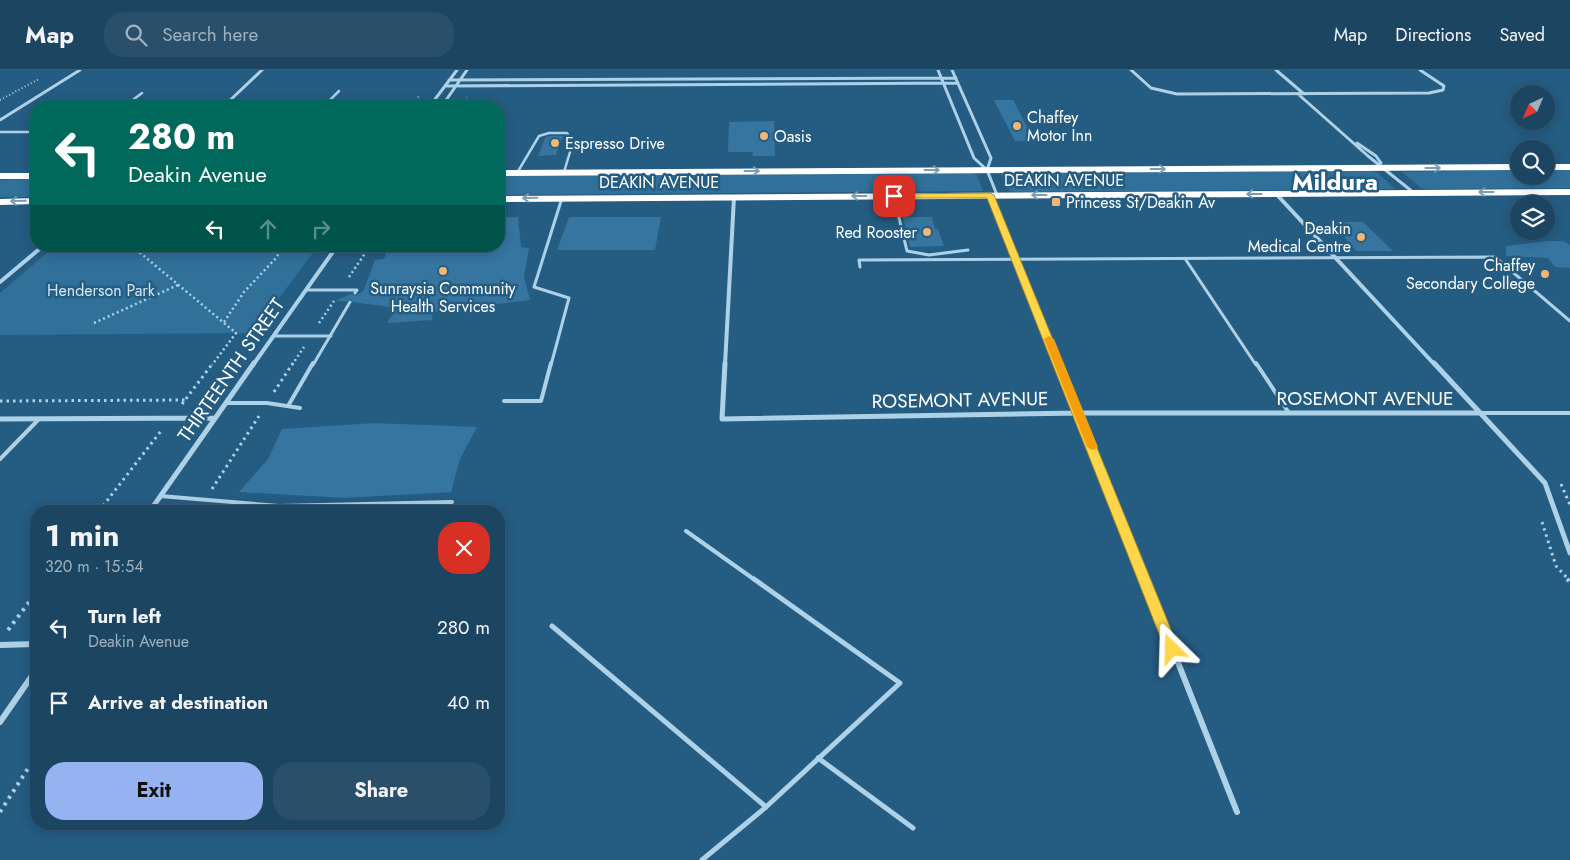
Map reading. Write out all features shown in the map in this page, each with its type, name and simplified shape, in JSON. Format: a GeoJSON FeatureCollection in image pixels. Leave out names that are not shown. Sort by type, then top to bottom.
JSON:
{"type":"FeatureCollection","features":[{"type":"Feature","properties":{"kind":"highway","name":"DEAKIN AVENUE"},"geometry":{"type":"LineString","coordinates":[[505,173],[1510,167]]}},
{"type":"Feature","properties":{"kind":"highway"},"geometry":{"type":"LineString","coordinates":[[1555,167],[1570,167]]}},
{"type":"Feature","properties":{"kind":"highway"},"geometry":{"type":"LineString","coordinates":[[0,176],[30,176]]}},
{"type":"Feature","properties":{"kind":"highway","name":"DEAKIN AVENUE"},"geometry":{"type":"LineString","coordinates":[[505,199],[1570,192]]}},
{"type":"Feature","properties":{"kind":"highway"},"geometry":{"type":"LineString","coordinates":[[0,202],[30,201]]}},
{"type":"Feature","properties":{"kind":"street"},"geometry":{"type":"LineString","coordinates":[[32,100],[80,70]]}},
{"type":"Feature","properties":{"kind":"street"},"geometry":{"type":"LineString","coordinates":[[230,100],[262,70]]}},
{"type":"Feature","properties":{"kind":"street"},"geometry":{"type":"LineString","coordinates":[[435,100],[457,70]]}},
{"type":"Feature","properties":{"kind":"street"},"geometry":{"type":"LineString","coordinates":[[446,100],[467,70]]}},
{"type":"Feature","properties":{"kind":"street"},"geometry":{"type":"LineString","coordinates":[[938,70],[974,158],[987,170],[1017,259],[1236,812]]}},
{"type":"Feature","properties":{"kind":"street"},"geometry":{"type":"LineString","coordinates":[[952,70],[991,158],[987,170]]}},
{"type":"Feature","properties":{"kind":"street"},"geometry":{"type":"LineString","coordinates":[[1131,70],[1145,86],[1157,91],[1177,94],[1429,93],[1443,90],[1444,86],[1420,70]]}},
{"type":"Feature","properties":{"kind":"street"},"geometry":{"type":"LineString","coordinates":[[1276,70],[1304,94]]}},
{"type":"Feature","properties":{"kind":"street"},"geometry":{"type":"LineString","coordinates":[[449,80],[956,78]]}},
{"type":"Feature","properties":{"kind":"street"},"geometry":{"type":"LineString","coordinates":[[446,86],[958,83]]}},
{"type":"Feature","properties":{"kind":"street"},"geometry":{"type":"LineString","coordinates":[[1298,94],[1361,150],[1414,193]]}},
{"type":"Feature","properties":{"kind":"street"},"geometry":{"type":"LineString","coordinates":[[0,120],[30,101]]}},
{"type":"Feature","properties":{"kind":"street"},"geometry":{"type":"LineString","coordinates":[[1276,194],[1545,484],[1570,552]]}},
{"type":"Feature","properties":{"kind":"street","name":"ROSEMONT AVENUE"},"geometry":{"type":"LineString","coordinates":[[734,197],[722,419],[1079,413],[1481,413]]}},
{"type":"Feature","properties":{"kind":"street"},"geometry":{"type":"LineString","coordinates":[[0,282],[36,252]]}},
{"type":"Feature","properties":{"kind":"street","name":"THIRTEENTH STREET"},"geometry":{"type":"LineString","coordinates":[[154,505],[333,252]]}},
{"type":"Feature","properties":{"kind":"street"},"geometry":{"type":"LineString","coordinates":[[0,419],[215,418]]}},
{"type":"Feature","properties":{"kind":"street"},"geometry":{"type":"LineString","coordinates":[[0,645],[30,644]]}},
{"type":"Feature","properties":{"kind":"street"},"geometry":{"type":"LineString","coordinates":[[0,722],[30,679]]}},
{"type":"Feature","properties":{"kind":"lane"},"geometry":{"type":"LineString","coordinates":[[330,100],[339,91]]}},
{"type":"Feature","properties":{"kind":"lane"},"geometry":{"type":"LineString","coordinates":[[133,100],[142,93]]}},
{"type":"Feature","properties":{"kind":"lane"},"geometry":{"type":"LineString","coordinates":[[0,132],[30,132]]}},
{"type":"Feature","properties":{"kind":"lane"},"geometry":{"type":"LineString","coordinates":[[517,173],[539,136],[558,132],[567,133],[573,142],[564,172]]}},
{"type":"Feature","properties":{"kind":"lane"},"geometry":{"type":"LineString","coordinates":[[894,196],[907,251],[920,254],[943,254],[968,250]]}},
{"type":"Feature","properties":{"kind":"lane"},"geometry":{"type":"LineString","coordinates":[[504,401],[540,401],[568,298],[534,287],[562,198]]}},
{"type":"Feature","properties":{"kind":"lane"},"geometry":{"type":"LineString","coordinates":[[860,267],[858,260],[1186,260],[1494,256],[1570,321]]}},
{"type":"Feature","properties":{"kind":"lane"},"geometry":{"type":"LineString","coordinates":[[1186,260],[1289,413]]}},
{"type":"Feature","properties":{"kind":"lane"},"geometry":{"type":"LineString","coordinates":[[306,290],[357,290],[355,293]]}},
{"type":"Feature","properties":{"kind":"lane"},"geometry":{"type":"LineString","coordinates":[[288,406],[350,302]]}},
{"type":"Feature","properties":{"kind":"lane"},"geometry":{"type":"LineString","coordinates":[[274,336],[331,336]]}},
{"type":"Feature","properties":{"kind":"lane"},"geometry":{"type":"LineString","coordinates":[[226,403],[268,402],[300,408]]}},
{"type":"Feature","properties":{"kind":"lane"},"geometry":{"type":"LineString","coordinates":[[1481,413],[1570,413]]}},
{"type":"Feature","properties":{"kind":"lane"},"geometry":{"type":"LineString","coordinates":[[0,460],[40,419]]}},
{"type":"Feature","properties":{"kind":"lane"},"geometry":{"type":"LineString","coordinates":[[160,496],[266,505]]}},
{"type":"Feature","properties":{"kind":"lane"},"geometry":{"type":"LineString","coordinates":[[322,505],[452,502]]}},
{"type":"Feature","properties":{"kind":"lane"},"geometry":{"type":"LineString","coordinates":[[686,531],[900,683],[766,807],[702,860]]}},
{"type":"Feature","properties":{"kind":"lane"},"geometry":{"type":"LineString","coordinates":[[552,626],[766,807]]}},
{"type":"Feature","properties":{"kind":"lane"},"geometry":{"type":"LineString","coordinates":[[818,758],[913,828]]}},
{"type":"Feature","properties":{"kind":"path"},"geometry":{"type":"LineString","coordinates":[[0,100],[45,75]]}},
{"type":"Feature","properties":{"kind":"path"},"geometry":{"type":"LineString","coordinates":[[104,505],[236,334],[139,252]]}},
{"type":"Feature","properties":{"kind":"path"},"geometry":{"type":"LineString","coordinates":[[224,322],[244,292],[280,252]]}},
{"type":"Feature","properties":{"kind":"path"},"geometry":{"type":"LineString","coordinates":[[204,500],[366,252]]}},
{"type":"Feature","properties":{"kind":"path"},"geometry":{"type":"LineString","coordinates":[[94,323],[178,284]]}},
{"type":"Feature","properties":{"kind":"path"},"geometry":{"type":"LineString","coordinates":[[0,401],[186,400]]}},
{"type":"Feature","properties":{"kind":"path"},"geometry":{"type":"LineString","coordinates":[[1542,520],[1556,566],[1570,582]]}},
{"type":"Feature","properties":{"kind":"path"},"geometry":{"type":"LineString","coordinates":[[6,634],[30,601]]}},
{"type":"Feature","properties":{"kind":"path"},"geometry":{"type":"LineString","coordinates":[[0,812],[30,765]]}},
{"type":"Feature","properties":{"kind":"green space"},"geometry":{"type":"Polygon","coordinates":[[[1510,170],[1510,185],[1555,185],[1555,170],[1570,170],[1570,188],[1427,189],[1421,188],[1402,172],[1510,170]]]}},
{"type":"Feature","properties":{"kind":"green space"},"geometry":{"type":"Polygon","coordinates":[[[1372,171],[1378,173],[1395,189],[1013,192],[1008,190],[1001,175],[1003,173],[1372,171]]]}},
{"type":"Feature","properties":{"kind":"green space"},"geometry":{"type":"Polygon","coordinates":[[[972,173],[977,175],[983,191],[505,195],[505,176],[972,173]]]}},
{"type":"Feature","properties":{"kind":"green space"},"geometry":{"type":"Polygon","coordinates":[[[30,179],[30,197],[0,197],[0,180],[30,179]]]}},
{"type":"Feature","properties":{"kind":"green space","name":"Henderson Park"},"geometry":{"type":"Polygon","coordinates":[[[48,252],[314,252],[253,333],[0,335],[0,293],[48,252]]]}},
{"type":"Feature","properties":{"kind":"building"},"geometry":{"type":"Polygon","coordinates":[[[994,100],[1013,100],[1034,140],[1015,141],[994,100]]]}},
{"type":"Feature","properties":{"kind":"building"},"geometry":{"type":"Polygon","coordinates":[[[774,121],[775,156],[752,156],[753,152],[728,152],[729,122],[774,121]]]}},
{"type":"Feature","properties":{"kind":"building","name":"Espresso Drive"},"geometry":{"type":"Polygon","coordinates":[[[549,136],[563,136],[556,155],[538,156],[545,138],[549,136]]]}},
{"type":"Feature","properties":{"kind":"building","name":"Sunraysia Community Health Services"},"geometry":{"type":"Polygon","coordinates":[[[518,217],[521,247],[529,248],[524,277],[530,300],[433,312],[432,320],[387,323],[397,308],[353,302],[351,299],[346,302],[336,300],[352,294],[356,296],[364,290],[375,260],[384,259],[387,252],[505,252],[505,218],[518,217]]]}},
{"type":"Feature","properties":{"kind":"building"},"geometry":{"type":"Polygon","coordinates":[[[569,217],[661,217],[655,250],[557,250],[569,217]]]}},
{"type":"Feature","properties":{"kind":"building","name":"Red Rooster"},"geometry":{"type":"Polygon","coordinates":[[[903,217],[932,217],[935,229],[938,229],[944,246],[910,247],[903,217]]]}},
{"type":"Feature","properties":{"kind":"building","name":"Deakin Medical Centre"},"geometry":{"type":"Polygon","coordinates":[[[1332,222],[1363,222],[1393,251],[1356,251],[1332,222]]]}},
{"type":"Feature","properties":{"kind":"building"},"geometry":{"type":"Polygon","coordinates":[[[1563,241],[1570,245],[1570,268],[1555,267],[1548,258],[1506,256],[1506,246],[1563,241]]]}},
{"type":"Feature","properties":{"kind":"building"},"geometry":{"type":"Polygon","coordinates":[[[375,423],[477,427],[460,459],[451,492],[344,498],[239,492],[268,459],[282,429],[375,423]]]}},
{"type":"Feature","properties":{"kind":"slow traffic"},"geometry":{"type":"LineString","coordinates":[[1049,339],[1092,447]]}},
{"type":"Feature","properties":{"kind":"place","name":"Chaffey Motor Inn"},"geometry":{"type":"Point","coordinates":[1017,126]}},
{"type":"Feature","properties":{"kind":"place","name":"Oasis"},"geometry":{"type":"Point","coordinates":[764,136]}},
{"type":"Feature","properties":{"kind":"place","name":"Espresso Drive"},"geometry":{"type":"Point","coordinates":[555,143]}},
{"type":"Feature","properties":{"kind":"place","name":"Princess St/Deakin Av"},"geometry":{"type":"Point","coordinates":[1056,202]}},
{"type":"Feature","properties":{"kind":"place","name":"Red Rooster"},"geometry":{"type":"Point","coordinates":[927,232]}},
{"type":"Feature","properties":{"kind":"place","name":"Deakin Medical Centre"},"geometry":{"type":"Point","coordinates":[1361,237]}},
{"type":"Feature","properties":{"kind":"place","name":"Sunraysia Community Health Services"},"geometry":{"type":"Point","coordinates":[443,271]}},
{"type":"Feature","properties":{"kind":"place","name":"Chaffey Secondary College"},"geometry":{"type":"Point","coordinates":[1545,274]}},
{"type":"Feature","properties":{"kind":"district","name":"Mildura"},"geometry":{"type":"Point","coordinates":[1335,181]}},
{"type":"Feature","properties":{"kind":"route"},"geometry":{"type":"LineString","coordinates":[[894,196],[990,195],[1172,649]]}}]}
